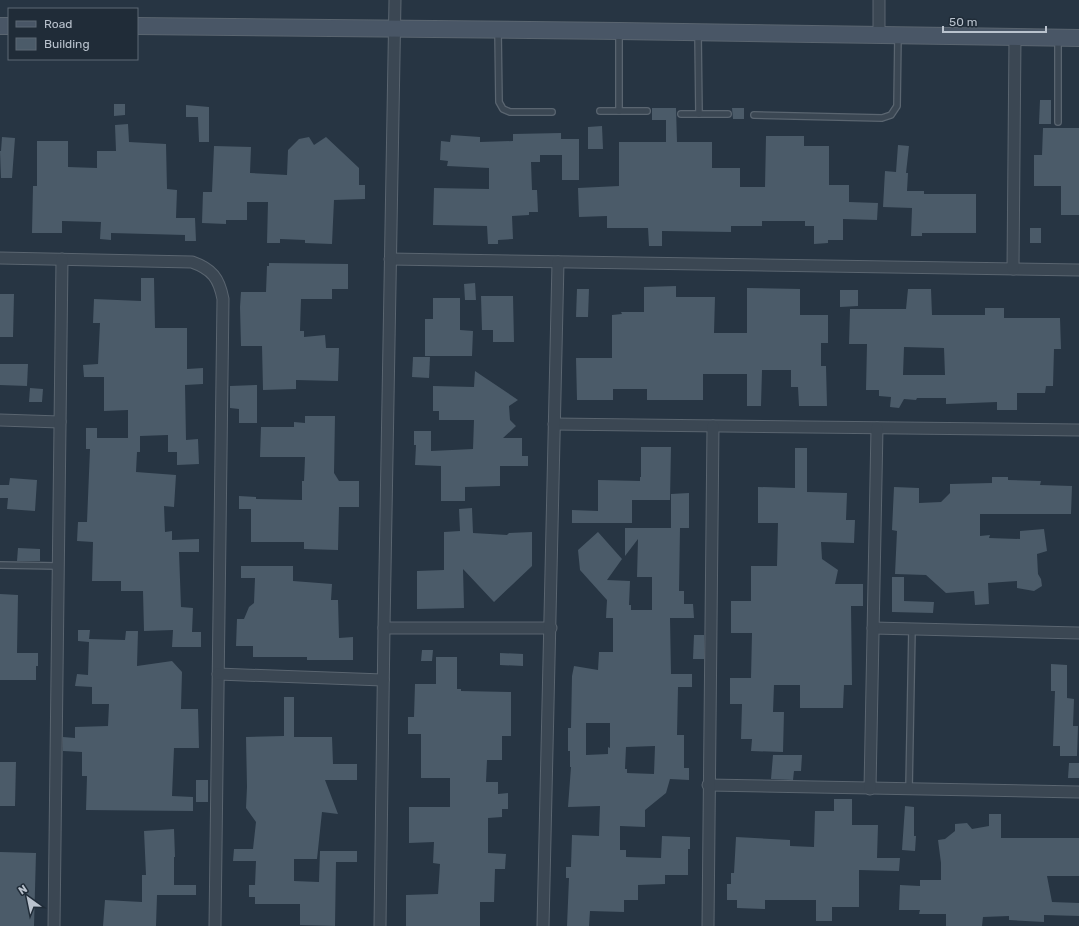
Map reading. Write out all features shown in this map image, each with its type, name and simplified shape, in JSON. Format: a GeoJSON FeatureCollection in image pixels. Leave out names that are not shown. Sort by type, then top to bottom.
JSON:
{"type":"FeatureCollection","features":[{"type":"Feature","properties":{"kind":"main road"},"geometry":{"type":"LineString","coordinates":[[138,26],[394,28],[1079,38]]}},
{"type":"Feature","properties":{"kind":"street"},"geometry":{"type":"LineString","coordinates":[[380,926],[394,0]]}},
{"type":"Feature","properties":{"kind":"street"},"geometry":{"type":"LineString","coordinates":[[879,0],[879,35]]}},
{"type":"Feature","properties":{"kind":"street"},"geometry":{"type":"LineString","coordinates":[[1013,268],[1015,37]]}},
{"type":"Feature","properties":{"kind":"street"},"geometry":{"type":"LineString","coordinates":[[0,258],[192,262],[210,271],[217,279],[221,288],[223,299],[215,926]]}},
{"type":"Feature","properties":{"kind":"street"},"geometry":{"type":"LineString","coordinates":[[54,926],[62,259]]}},
{"type":"Feature","properties":{"kind":"street"},"geometry":{"type":"LineString","coordinates":[[390,259],[1079,270]]}},
{"type":"Feature","properties":{"kind":"street"},"geometry":{"type":"LineString","coordinates":[[544,926],[558,262]]}},
{"type":"Feature","properties":{"kind":"street"},"geometry":{"type":"LineString","coordinates":[[0,420],[60,422]]}},
{"type":"Feature","properties":{"kind":"street"},"geometry":{"type":"LineString","coordinates":[[554,424],[1079,430]]}},
{"type":"Feature","properties":{"kind":"street"},"geometry":{"type":"LineString","coordinates":[[708,926],[708,785],[713,426]]}},
{"type":"Feature","properties":{"kind":"street"},"geometry":{"type":"LineString","coordinates":[[870,789],[877,428]]}},
{"type":"Feature","properties":{"kind":"street"},"geometry":{"type":"LineString","coordinates":[[384,628],[551,628]]}},
{"type":"Feature","properties":{"kind":"street"},"geometry":{"type":"LineString","coordinates":[[873,628],[1079,634]]}},
{"type":"Feature","properties":{"kind":"street"},"geometry":{"type":"LineString","coordinates":[[218,674],[383,680]]}},
{"type":"Feature","properties":{"kind":"street"},"geometry":{"type":"LineString","coordinates":[[708,785],[909,790],[1079,792]]}},
{"type":"Feature","properties":{"kind":"lane"},"geometry":{"type":"LineString","coordinates":[[498,30],[499,102],[502,109],[510,112],[552,112]]}},
{"type":"Feature","properties":{"kind":"lane"},"geometry":{"type":"LineString","coordinates":[[619,31],[619,111]]}},
{"type":"Feature","properties":{"kind":"lane"},"geometry":{"type":"LineString","coordinates":[[698,33],[699,114]]}},
{"type":"Feature","properties":{"kind":"lane"},"geometry":{"type":"LineString","coordinates":[[754,115],[882,118],[891,115],[897,106],[898,35]]}},
{"type":"Feature","properties":{"kind":"lane"},"geometry":{"type":"LineString","coordinates":[[1058,38],[1058,122]]}},
{"type":"Feature","properties":{"kind":"lane"},"geometry":{"type":"LineString","coordinates":[[600,111],[647,111]]}},
{"type":"Feature","properties":{"kind":"lane"},"geometry":{"type":"LineString","coordinates":[[682,114],[728,114]]}},
{"type":"Feature","properties":{"kind":"lane"},"geometry":{"type":"LineString","coordinates":[[0,565],[58,566]]}},
{"type":"Feature","properties":{"kind":"lane"},"geometry":{"type":"LineString","coordinates":[[909,790],[912,629]]}},
{"type":"Feature","properties":{"kind":"building"},"geometry":{"type":"Polygon","coordinates":[[[1040,100],[1051,100],[1051,124],[1039,124],[1040,100]]]}},
{"type":"Feature","properties":{"kind":"building"},"geometry":{"type":"Polygon","coordinates":[[[114,104],[125,104],[125,115],[114,116],[114,104]]]}},
{"type":"Feature","properties":{"kind":"building"},"geometry":{"type":"Polygon","coordinates":[[[186,105],[209,107],[209,142],[199,142],[198,117],[186,117],[186,105]]]}},
{"type":"Feature","properties":{"kind":"building"},"geometry":{"type":"Polygon","coordinates":[[[652,108],[676,108],[677,142],[712,142],[712,168],[740,168],[740,187],[765,187],[766,136],[804,136],[804,146],[829,146],[829,185],[849,185],[849,202],[878,203],[877,220],[843,219],[843,240],[828,240],[828,243],[814,244],[814,226],[805,226],[805,221],[762,221],[762,226],[731,226],[731,232],[662,231],[662,246],[649,246],[648,228],[607,228],[607,216],[579,217],[578,188],[619,186],[619,142],[666,142],[666,120],[652,120],[652,108]]]}},
{"type":"Feature","properties":{"kind":"building"},"geometry":{"type":"Polygon","coordinates":[[[732,108],[744,108],[744,119],[733,119],[732,108]]]}},
{"type":"Feature","properties":{"kind":"building"},"geometry":{"type":"Polygon","coordinates":[[[128,124],[129,142],[166,144],[167,189],[177,190],[176,218],[195,218],[196,241],[185,241],[185,235],[111,233],[111,240],[100,239],[101,222],[62,221],[62,233],[32,233],[33,186],[37,186],[37,141],[68,141],[68,167],[97,168],[97,151],[116,151],[115,125],[128,124]]]}},
{"type":"Feature","properties":{"kind":"building"},"geometry":{"type":"Polygon","coordinates":[[[602,126],[603,149],[588,149],[588,127],[602,126]]]}},
{"type":"Feature","properties":{"kind":"building"},"geometry":{"type":"Polygon","coordinates":[[[1043,128],[1079,128],[1079,215],[1061,215],[1061,186],[1034,186],[1034,155],[1042,155],[1043,128]]]}},
{"type":"Feature","properties":{"kind":"building"},"geometry":{"type":"Polygon","coordinates":[[[561,133],[561,139],[579,139],[579,180],[562,180],[562,155],[540,155],[540,162],[531,162],[532,190],[537,190],[538,212],[529,212],[529,215],[512,216],[513,239],[498,240],[498,244],[488,244],[487,226],[433,225],[434,188],[489,189],[489,168],[447,166],[448,161],[440,160],[441,141],[450,142],[451,135],[480,137],[480,142],[513,141],[513,134],[561,133]]]}},
{"type":"Feature","properties":{"kind":"building"},"geometry":{"type":"Polygon","coordinates":[[[2,137],[15,138],[12,178],[1,178],[0,151],[2,137]]]}},
{"type":"Feature","properties":{"kind":"building"},"geometry":{"type":"Polygon","coordinates":[[[309,137],[314,145],[326,137],[359,168],[359,185],[365,185],[365,199],[334,200],[332,244],[305,243],[305,240],[280,239],[280,243],[267,243],[268,202],[247,202],[247,220],[226,220],[226,224],[202,223],[203,192],[212,192],[214,146],[251,147],[250,173],[287,175],[288,150],[299,139],[309,137]]]}},
{"type":"Feature","properties":{"kind":"building"},"geometry":{"type":"Polygon","coordinates":[[[898,145],[909,146],[906,173],[908,173],[907,191],[924,191],[924,194],[976,194],[976,233],[922,233],[922,236],[911,236],[912,208],[883,207],[885,171],[896,172],[898,145]]]}},
{"type":"Feature","properties":{"kind":"building"},"geometry":{"type":"Polygon","coordinates":[[[1030,228],[1041,228],[1041,243],[1030,243],[1030,228]]]}},
{"type":"Feature","properties":{"kind":"building"},"geometry":{"type":"Polygon","coordinates":[[[269,263],[348,264],[348,289],[332,289],[332,299],[301,299],[300,331],[304,331],[304,337],[325,335],[326,348],[339,348],[338,381],[296,380],[296,389],[263,390],[262,346],[241,346],[240,307],[241,292],[266,292],[267,266],[269,266],[269,263]]]}},
{"type":"Feature","properties":{"kind":"building"},"geometry":{"type":"Polygon","coordinates":[[[141,278],[154,278],[155,328],[187,328],[187,369],[203,368],[203,384],[185,385],[186,440],[198,439],[199,464],[177,465],[177,452],[168,452],[168,435],[140,436],[140,452],[137,452],[136,472],[176,475],[174,507],[164,506],[165,532],[172,531],[172,540],[199,539],[199,552],[179,552],[181,607],[193,608],[192,632],[201,632],[201,647],[172,647],[173,630],[144,631],[143,591],[121,591],[121,581],[92,581],[93,542],[77,541],[78,522],[87,522],[90,449],[86,449],[86,428],[97,428],[97,438],[128,438],[128,410],[104,411],[104,377],[84,377],[83,365],[98,364],[100,323],[93,323],[94,299],[141,301],[141,278]]]}},
{"type":"Feature","properties":{"kind":"building"},"geometry":{"type":"Polygon","coordinates":[[[475,283],[476,300],[465,300],[464,284],[475,283]]]}},
{"type":"Feature","properties":{"kind":"building"},"geometry":{"type":"Polygon","coordinates":[[[676,286],[676,297],[715,297],[714,333],[747,333],[747,288],[800,289],[800,315],[828,315],[828,343],[821,343],[821,366],[826,366],[827,406],[799,406],[798,387],[791,387],[791,370],[762,370],[761,406],[747,406],[747,374],[703,374],[703,400],[647,400],[647,389],[613,389],[613,400],[577,400],[576,358],[612,358],[612,315],[622,314],[621,312],[644,312],[644,287],[676,286]]]}},
{"type":"Feature","properties":{"kind":"building"},"geometry":{"type":"Polygon","coordinates":[[[577,289],[589,289],[588,317],[576,317],[577,289]]]}},
{"type":"Feature","properties":{"kind":"building"},"geometry":{"type":"Polygon","coordinates":[[[908,289],[931,289],[932,315],[985,315],[985,308],[1004,308],[1004,318],[1060,318],[1061,349],[1054,349],[1053,386],[1046,386],[1045,393],[1017,393],[1017,410],[997,410],[997,402],[946,404],[946,398],[917,398],[916,400],[904,399],[899,408],[890,407],[891,397],[879,396],[879,390],[866,390],[867,344],[849,344],[850,309],[906,309],[908,289]],[[904,347],[903,375],[945,375],[944,348],[904,347]]]}},
{"type":"Feature","properties":{"kind":"building"},"geometry":{"type":"Polygon","coordinates":[[[840,290],[858,290],[858,306],[840,307],[840,290]]]}},
{"type":"Feature","properties":{"kind":"building"},"geometry":{"type":"Polygon","coordinates":[[[0,294],[14,294],[13,337],[0,337],[0,294]]]}},
{"type":"Feature","properties":{"kind":"building"},"geometry":{"type":"Polygon","coordinates":[[[481,296],[513,296],[514,342],[493,342],[493,330],[482,330],[481,296]]]}},
{"type":"Feature","properties":{"kind":"building"},"geometry":{"type":"Polygon","coordinates":[[[433,298],[460,298],[460,330],[473,331],[472,356],[425,356],[425,319],[433,319],[433,298]]]}},
{"type":"Feature","properties":{"kind":"building"},"geometry":{"type":"Polygon","coordinates":[[[413,357],[430,357],[429,378],[412,377],[413,357]]]}},
{"type":"Feature","properties":{"kind":"building"},"geometry":{"type":"Polygon","coordinates":[[[0,364],[28,364],[27,386],[0,385],[0,364]]]}},
{"type":"Feature","properties":{"kind":"building"},"geometry":{"type":"Polygon","coordinates":[[[475,371],[518,400],[509,406],[510,420],[516,426],[503,438],[522,438],[522,456],[528,456],[528,466],[500,466],[500,486],[465,487],[465,501],[441,501],[441,466],[415,465],[416,445],[414,445],[414,431],[431,431],[431,451],[473,449],[474,420],[439,420],[439,411],[433,411],[433,386],[474,387],[475,371]]]}},
{"type":"Feature","properties":{"kind":"building"},"geometry":{"type":"Polygon","coordinates":[[[257,385],[257,423],[239,423],[239,409],[230,408],[230,386],[257,385]]]}},
{"type":"Feature","properties":{"kind":"building"},"geometry":{"type":"Polygon","coordinates":[[[30,388],[43,389],[42,402],[29,402],[30,388]]]}},
{"type":"Feature","properties":{"kind":"building"},"geometry":{"type":"Polygon","coordinates":[[[305,416],[335,416],[334,473],[339,481],[359,481],[359,507],[339,507],[338,550],[304,549],[304,542],[251,542],[251,509],[239,509],[239,496],[256,497],[256,499],[302,500],[302,481],[304,481],[305,457],[260,457],[261,427],[294,427],[294,422],[305,423],[305,416]]]}},
{"type":"Feature","properties":{"kind":"building"},"geometry":{"type":"Polygon","coordinates":[[[641,447],[671,447],[670,500],[632,500],[632,523],[572,523],[572,510],[598,511],[598,480],[640,481],[641,447]]]}},
{"type":"Feature","properties":{"kind":"building"},"geometry":{"type":"Polygon","coordinates":[[[795,448],[807,448],[807,492],[847,493],[846,520],[855,520],[854,543],[821,542],[822,559],[838,570],[835,584],[863,584],[863,606],[851,606],[852,685],[844,685],[843,708],[800,708],[800,685],[774,685],[773,712],[784,712],[783,752],[751,751],[752,739],[741,739],[742,704],[730,704],[730,678],[751,678],[752,633],[731,633],[731,601],[751,601],[751,566],[777,566],[778,523],[758,523],[758,487],[795,488],[795,448]]]}},
{"type":"Feature","properties":{"kind":"building"},"geometry":{"type":"Polygon","coordinates":[[[992,477],[1008,477],[1008,480],[1041,481],[1040,485],[1072,486],[1071,514],[980,514],[980,536],[990,535],[989,538],[1020,539],[1020,531],[1044,529],[1047,551],[1037,554],[1038,574],[1041,579],[1042,586],[1034,591],[1017,588],[1017,581],[988,583],[989,604],[975,605],[974,591],[946,593],[926,575],[895,574],[897,531],[892,530],[894,487],[919,488],[919,503],[941,502],[950,493],[950,484],[992,483],[992,477]]]}},
{"type":"Feature","properties":{"kind":"building"},"geometry":{"type":"Polygon","coordinates":[[[10,478],[37,480],[35,511],[7,509],[8,498],[0,498],[0,485],[9,485],[10,478]]]}},
{"type":"Feature","properties":{"kind":"building"},"geometry":{"type":"Polygon","coordinates":[[[689,493],[689,528],[671,528],[671,494],[689,493]]]}},
{"type":"Feature","properties":{"kind":"building"},"geometry":{"type":"Polygon","coordinates":[[[472,508],[473,533],[507,535],[509,533],[532,532],[532,566],[494,602],[463,569],[464,608],[417,609],[417,571],[444,570],[444,532],[460,531],[459,509],[472,508]]]}},
{"type":"Feature","properties":{"kind":"building"},"geometry":{"type":"Polygon","coordinates":[[[625,528],[680,528],[679,591],[684,591],[684,604],[693,604],[694,618],[670,618],[671,674],[692,674],[692,687],[678,687],[677,735],[684,735],[684,768],[689,768],[689,780],[670,779],[666,793],[645,810],[645,827],[620,826],[620,850],[626,850],[626,857],[661,858],[662,836],[690,837],[690,849],[688,849],[688,875],[665,875],[665,884],[638,885],[638,900],[624,900],[624,912],[590,911],[589,926],[567,926],[569,878],[566,878],[566,867],[571,867],[572,835],[599,836],[600,806],[568,807],[571,767],[570,751],[568,751],[568,728],[571,728],[572,676],[574,666],[598,670],[599,652],[613,652],[613,618],[606,618],[607,600],[580,570],[578,550],[598,532],[622,559],[607,580],[630,581],[629,605],[631,605],[631,610],[652,610],[652,577],[637,577],[638,539],[625,556],[625,528]],[[586,723],[586,755],[608,754],[608,747],[610,748],[610,723],[586,723]],[[655,746],[626,747],[625,769],[627,769],[627,773],[654,774],[655,746]]]}},
{"type":"Feature","properties":{"kind":"building"},"geometry":{"type":"Polygon","coordinates":[[[18,548],[40,549],[40,561],[17,561],[18,548]]]}},
{"type":"Feature","properties":{"kind":"building"},"geometry":{"type":"Polygon","coordinates":[[[241,566],[293,566],[293,581],[332,584],[331,600],[338,600],[339,638],[353,637],[353,660],[307,660],[307,657],[253,657],[253,646],[236,646],[237,619],[244,619],[249,607],[254,603],[255,578],[241,578],[241,566]]]}},
{"type":"Feature","properties":{"kind":"building"},"geometry":{"type":"Polygon","coordinates":[[[892,577],[904,577],[904,601],[934,602],[933,613],[892,612],[892,577]]]}},
{"type":"Feature","properties":{"kind":"building"},"geometry":{"type":"Polygon","coordinates":[[[0,594],[18,595],[17,653],[38,653],[36,680],[0,680],[0,594]]]}},
{"type":"Feature","properties":{"kind":"building"},"geometry":{"type":"Polygon","coordinates":[[[78,630],[90,630],[89,639],[125,640],[126,631],[138,631],[137,666],[172,661],[182,672],[181,709],[198,709],[199,748],[174,748],[172,796],[193,797],[193,811],[86,810],[87,776],[82,776],[82,752],[63,751],[63,737],[75,738],[75,727],[108,726],[109,704],[92,704],[92,687],[75,686],[77,674],[88,675],[89,642],[78,641],[78,630]]]}},
{"type":"Feature","properties":{"kind":"building"},"geometry":{"type":"Polygon","coordinates":[[[694,635],[704,635],[704,659],[693,659],[694,635]]]}},
{"type":"Feature","properties":{"kind":"building"},"geometry":{"type":"Polygon","coordinates":[[[422,650],[433,650],[432,661],[421,661],[422,650]]]}},
{"type":"Feature","properties":{"kind":"building"},"geometry":{"type":"Polygon","coordinates":[[[500,653],[523,654],[523,666],[500,665],[500,653]]]}},
{"type":"Feature","properties":{"kind":"building"},"geometry":{"type":"Polygon","coordinates":[[[436,657],[457,657],[457,689],[461,689],[461,691],[511,692],[511,736],[502,736],[502,760],[487,760],[486,782],[498,782],[498,794],[508,793],[508,809],[502,809],[502,817],[488,818],[488,853],[506,854],[505,869],[495,869],[494,902],[480,902],[480,926],[406,926],[406,895],[438,894],[440,864],[433,863],[434,842],[409,843],[409,807],[450,807],[450,778],[421,778],[421,734],[408,734],[408,717],[414,717],[415,684],[436,684],[436,657]]]}},
{"type":"Feature","properties":{"kind":"building"},"geometry":{"type":"Polygon","coordinates":[[[1051,664],[1067,665],[1067,698],[1074,699],[1073,726],[1078,726],[1077,756],[1060,756],[1060,746],[1053,746],[1055,691],[1051,691],[1051,664]]]}},
{"type":"Feature","properties":{"kind":"building"},"geometry":{"type":"Polygon","coordinates":[[[284,697],[294,697],[294,737],[332,737],[333,764],[357,764],[357,780],[325,780],[338,814],[322,812],[317,859],[294,859],[294,881],[319,882],[320,851],[357,851],[357,862],[336,862],[335,926],[300,925],[300,904],[255,904],[255,897],[249,897],[249,885],[255,885],[256,861],[233,861],[234,849],[253,849],[256,822],[246,808],[246,737],[284,736],[284,697]]]}},
{"type":"Feature","properties":{"kind":"building"},"geometry":{"type":"Polygon","coordinates":[[[773,755],[802,755],[801,771],[794,771],[793,780],[771,779],[773,755]]]}},
{"type":"Feature","properties":{"kind":"building"},"geometry":{"type":"Polygon","coordinates":[[[0,762],[16,762],[15,806],[0,806],[0,762]]]}},
{"type":"Feature","properties":{"kind":"building"},"geometry":{"type":"Polygon","coordinates":[[[1069,763],[1079,763],[1079,778],[1068,778],[1069,763]]]}},
{"type":"Feature","properties":{"kind":"building"},"geometry":{"type":"Polygon","coordinates":[[[196,780],[208,780],[208,802],[196,802],[196,780]]]}},
{"type":"Feature","properties":{"kind":"building"},"geometry":{"type":"Polygon","coordinates":[[[834,799],[852,799],[852,825],[878,825],[877,858],[900,858],[899,871],[859,870],[859,907],[832,907],[832,921],[816,921],[816,900],[765,900],[765,909],[737,908],[737,900],[727,900],[727,884],[731,884],[731,873],[734,873],[736,837],[790,840],[790,846],[814,847],[815,811],[834,811],[834,799]]]}},
{"type":"Feature","properties":{"kind":"building"},"geometry":{"type":"Polygon","coordinates":[[[905,806],[914,807],[914,836],[916,836],[915,851],[902,850],[905,806]]]}},
{"type":"Feature","properties":{"kind":"building"},"geometry":{"type":"Polygon","coordinates":[[[989,814],[1001,814],[1001,838],[1079,838],[1079,876],[1047,876],[1052,902],[1079,903],[1079,916],[1044,915],[1044,922],[1009,920],[1009,916],[983,917],[982,926],[946,926],[946,914],[919,914],[920,910],[899,910],[900,885],[920,886],[920,880],[941,880],[941,863],[938,840],[945,839],[955,831],[955,824],[967,823],[972,829],[989,826],[989,814]]]}},
{"type":"Feature","properties":{"kind":"building"},"geometry":{"type":"Polygon","coordinates":[[[174,829],[174,885],[196,885],[196,895],[157,895],[156,926],[103,926],[105,900],[142,902],[142,875],[146,875],[144,831],[174,829]]]}},
{"type":"Feature","properties":{"kind":"building"},"geometry":{"type":"Polygon","coordinates":[[[0,852],[36,853],[34,926],[0,926],[0,852]]]}}]}
